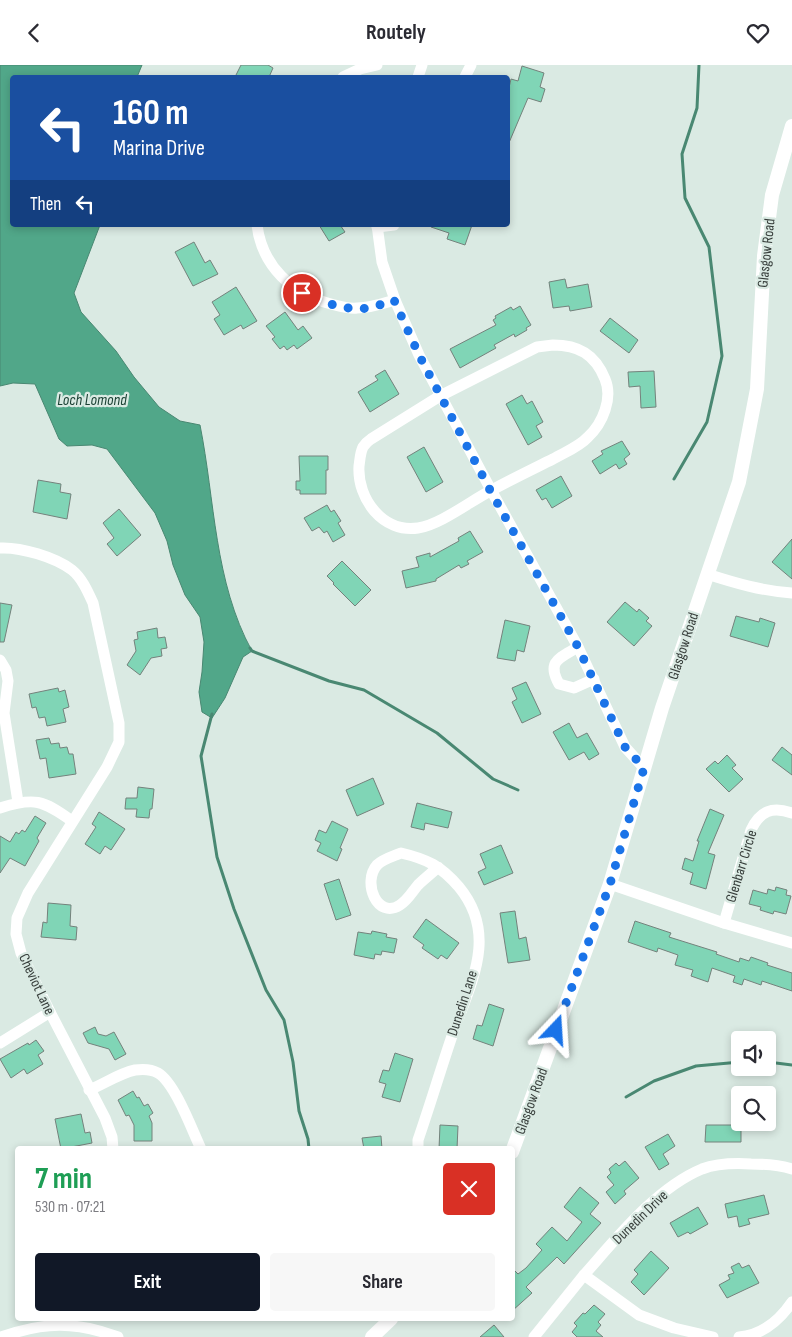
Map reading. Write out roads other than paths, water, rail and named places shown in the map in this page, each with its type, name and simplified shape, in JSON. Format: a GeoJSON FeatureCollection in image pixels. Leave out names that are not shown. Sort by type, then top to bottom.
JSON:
{"type":"FeatureCollection","features":[{"type":"Feature","properties":{"kind":"street"},"geometry":{"type":"LineString","coordinates":[[347,75],[360,69],[377,65]]}},
{"type":"Feature","properties":{"kind":"street","name":"Glasgow Road"},"geometry":{"type":"LineString","coordinates":[[515,1146],[610,884],[644,768],[739,482],[757,389],[764,256],[772,195],[792,127]]}},
{"type":"Feature","properties":{"kind":"street"},"geometry":{"type":"LineString","coordinates":[[258,227],[264,249],[273,267],[285,282],[302,293],[320,301],[355,309],[394,300]]}},
{"type":"Feature","properties":{"kind":"street"},"geometry":{"type":"LineString","coordinates":[[377,227],[382,261],[394,300],[412,341],[490,490],[578,647],[625,747],[644,768]]}},
{"type":"Feature","properties":{"kind":"street"},"geometry":{"type":"LineString","coordinates":[[566,345],[590,355],[602,370],[609,387],[608,399],[602,420],[587,439],[574,448],[490,490],[435,522],[419,528],[401,527],[384,520],[370,507],[362,490],[360,457],[363,447],[379,432],[440,396],[537,347],[566,345]]}},
{"type":"Feature","properties":{"kind":"street","name":"Cheviot Lane"},"geometry":{"type":"LineString","coordinates":[[0,548],[31,552],[54,560],[72,570],[84,586],[93,603],[119,723],[119,742],[107,767],[28,893],[17,918],[16,934],[21,953],[89,1090],[105,1118],[112,1137],[113,1146]]}},
{"type":"Feature","properties":{"kind":"street"},"geometry":{"type":"LineString","coordinates":[[707,574],[747,587],[792,593]]}},
{"type":"Feature","properties":{"kind":"street"},"geometry":{"type":"LineString","coordinates":[[578,647],[559,658],[555,663],[553,669],[555,677],[560,684],[574,688],[594,679]]}},
{"type":"Feature","properties":{"kind":"street"},"geometry":{"type":"LineString","coordinates":[[0,660],[6,670],[8,681],[2,711],[18,802]]}},
{"type":"Feature","properties":{"kind":"street"},"geometry":{"type":"LineString","coordinates":[[0,807],[18,802],[50,805],[72,821]]}},
{"type":"Feature","properties":{"kind":"street","name":"Glenbarr Circle"},"geometry":{"type":"LineString","coordinates":[[724,923],[751,829],[756,819],[764,813],[774,810],[792,813]]}},
{"type":"Feature","properties":{"kind":"street","name":"Dunedin Lane"},"geometry":{"type":"LineString","coordinates":[[418,1146],[418,1140],[450,1040],[466,999],[479,950],[480,934],[477,917],[468,898],[453,880],[438,867],[433,863],[401,853],[377,865],[371,877],[370,890],[377,903],[388,908],[399,906],[438,867]]}},
{"type":"Feature","properties":{"kind":"street","name":"Glenbarr Circle"},"geometry":{"type":"LineString","coordinates":[[610,884],[724,923],[792,943]]}},
{"type":"Feature","properties":{"kind":"street"},"geometry":{"type":"LineString","coordinates":[[0,1043],[50,1012]]}},
{"type":"Feature","properties":{"kind":"street"},"geometry":{"type":"LineString","coordinates":[[89,1090],[130,1071],[144,1069],[157,1072],[177,1098],[200,1146]]}},
{"type":"Feature","properties":{"kind":"street","name":"Dunedin Drive"},"geometry":{"type":"LineString","coordinates":[[534,1337],[584,1275],[638,1215],[674,1186],[702,1169],[730,1163],[782,1166],[792,1169]]}},
{"type":"Feature","properties":{"kind":"street"},"geometry":{"type":"LineString","coordinates":[[584,1275],[628,1309],[639,1315],[674,1328],[713,1337]]}},
{"type":"Feature","properties":{"kind":"street"},"geometry":{"type":"LineString","coordinates":[[739,1337],[754,1334],[765,1329],[780,1317],[792,1302]]}},
{"type":"Feature","properties":{"kind":"street"},"geometry":{"type":"LineString","coordinates":[[372,1337],[389,1321]]}},
{"type":"Feature","properties":{"kind":"street"},"geometry":{"type":"LineString","coordinates":[[1,1337],[24,1329],[65,1324],[95,1324],[118,1337]]}},
{"type":"Feature","properties":{"kind":"water","name":"Loch Lomond"},"geometry":{"type":"Polygon","coordinates":[[[0,65],[142,65],[138,75],[10,75],[10,227],[99,227],[74,293],[81,312],[116,351],[134,377],[159,407],[180,421],[200,425],[223,569],[239,625],[252,651],[243,657],[225,698],[212,718],[202,712],[199,692],[204,642],[200,617],[185,595],[173,565],[167,541],[155,513],[107,449],[92,445],[67,446],[59,439],[35,384],[13,383],[0,386],[0,65]]]}},
{"type":"Feature","properties":{"kind":"waterway"},"geometry":{"type":"LineString","coordinates":[[674,479],[707,422],[722,356],[709,247],[685,198],[682,154],[697,108],[699,65]]}},
{"type":"Feature","properties":{"kind":"waterway"},"geometry":{"type":"LineString","coordinates":[[250,648],[252,651],[329,681],[364,690],[437,733],[493,779],[518,790]]}},
{"type":"Feature","properties":{"kind":"waterway"},"geometry":{"type":"LineString","coordinates":[[212,714],[201,756],[217,857],[234,909],[266,990],[284,1020],[293,1062],[299,1111],[309,1146]]}},
{"type":"Feature","properties":{"kind":"waterway"},"geometry":{"type":"LineString","coordinates":[[626,1097],[654,1081],[696,1066],[731,1063]]}},
{"type":"Feature","properties":{"kind":"waterway"},"geometry":{"type":"LineString","coordinates":[[776,1063],[792,1065]]}}]}
